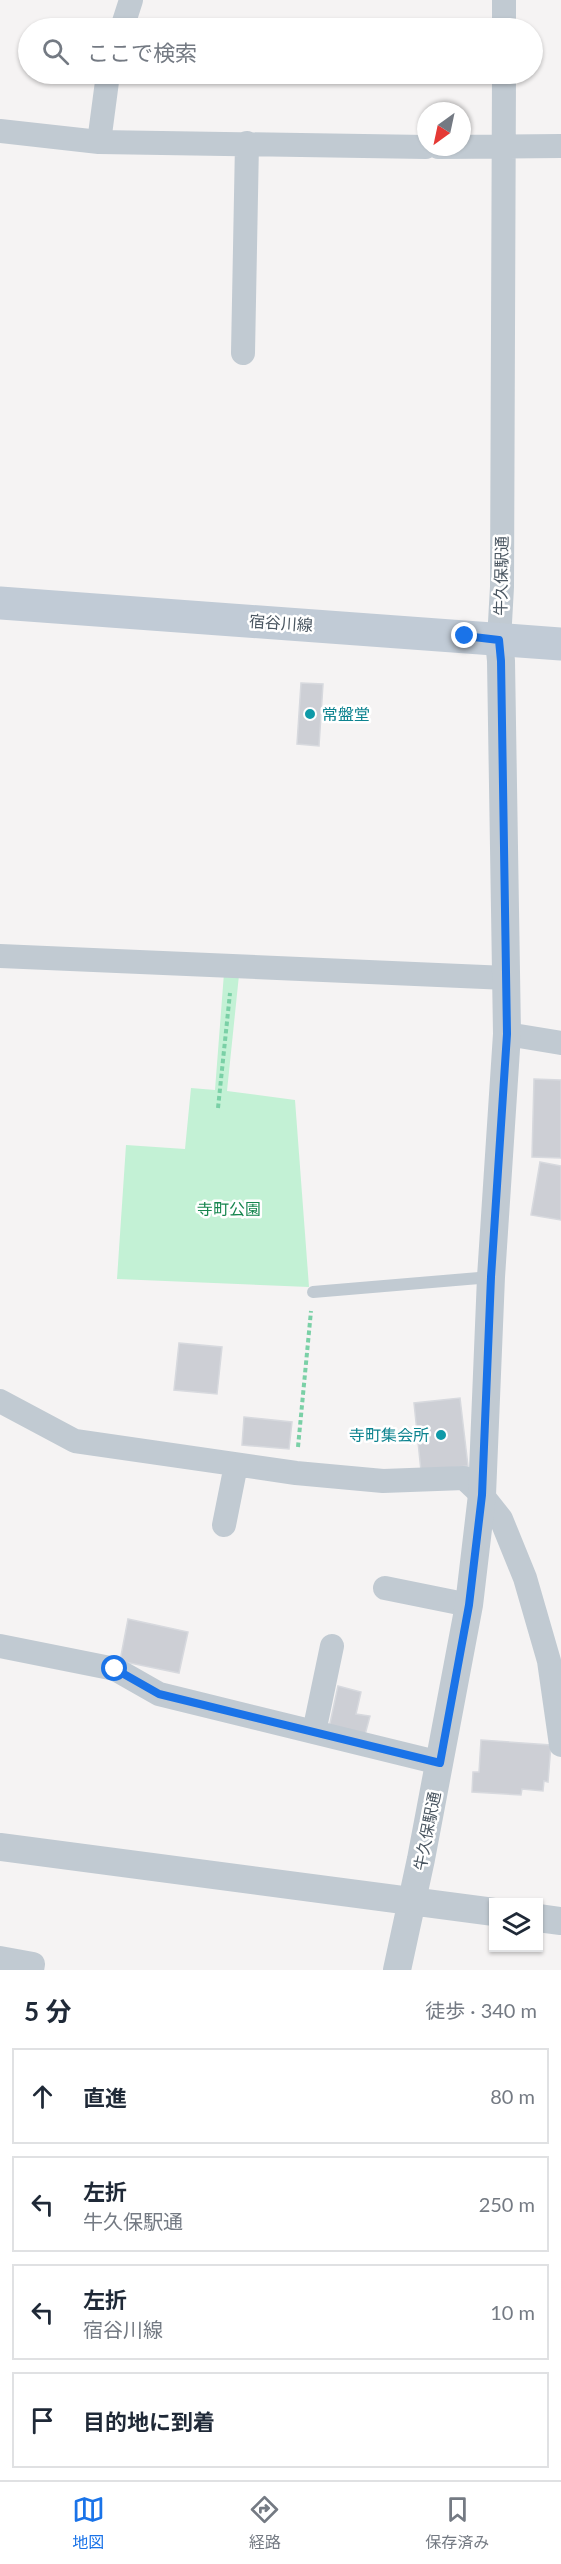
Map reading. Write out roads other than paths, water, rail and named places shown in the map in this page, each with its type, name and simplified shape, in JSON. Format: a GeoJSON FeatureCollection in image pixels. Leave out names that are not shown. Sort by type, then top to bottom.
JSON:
{"type":"FeatureCollection","features":[{"type":"Feature","properties":{"kind":"main road","name":"宿谷川線"},"geometry":{"type":"LineString","coordinates":[[0,603],[561,644]]}},
{"type":"Feature","properties":{"kind":"street"},"geometry":{"type":"LineString","coordinates":[[125,18],[131,0]]}},
{"type":"Feature","properties":{"kind":"street"},"geometry":{"type":"LineString","coordinates":[[504,0],[504,18]]}},
{"type":"Feature","properties":{"kind":"street"},"geometry":{"type":"LineString","coordinates":[[99,142],[107,84]]}},
{"type":"Feature","properties":{"kind":"street","name":"牛久保駅通"},"geometry":{"type":"LineString","coordinates":[[397,1970],[440,1763],[469,1605],[482,1495],[491,1277],[507,1034],[499,640],[502,586],[504,84]]}},
{"type":"Feature","properties":{"kind":"street"},"geometry":{"type":"LineString","coordinates":[[0,131],[99,142],[417,147]]}},
{"type":"Feature","properties":{"kind":"street"},"geometry":{"type":"LineString","coordinates":[[243,353],[247,143]]}},
{"type":"Feature","properties":{"kind":"street"},"geometry":{"type":"LineString","coordinates":[[471,147],[561,146]]}},
{"type":"Feature","properties":{"kind":"street"},"geometry":{"type":"LineString","coordinates":[[1,961],[233,965],[507,978]]}},
{"type":"Feature","properties":{"kind":"street"},"geometry":{"type":"LineString","coordinates":[[507,1034],[561,1042]]}},
{"type":"Feature","properties":{"kind":"street"},"geometry":{"type":"LineString","coordinates":[[0,1401],[75,1441],[296,1473],[383,1481],[464,1478],[482,1495],[501,1519],[525,1578],[549,1661],[561,1745]]}},
{"type":"Feature","properties":{"kind":"street"},"geometry":{"type":"LineString","coordinates":[[224,1525],[236,1464]]}},
{"type":"Feature","properties":{"kind":"street"},"geometry":{"type":"LineString","coordinates":[[386,1588],[469,1605]]}},
{"type":"Feature","properties":{"kind":"street"},"geometry":{"type":"LineString","coordinates":[[0,1646],[115,1669],[159,1694],[440,1763]]}},
{"type":"Feature","properties":{"kind":"street"},"geometry":{"type":"LineString","coordinates":[[314,1732],[332,1646]]}},
{"type":"Feature","properties":{"kind":"street"},"geometry":{"type":"LineString","coordinates":[[0,1847],[489,1911]]}},
{"type":"Feature","properties":{"kind":"street"},"geometry":{"type":"LineString","coordinates":[[543,1919],[561,1921]]}},
{"type":"Feature","properties":{"kind":"street"},"geometry":{"type":"LineString","coordinates":[[0,1958],[33,1964],[32,1970]]}},
{"type":"Feature","properties":{"kind":"lane"},"geometry":{"type":"LineString","coordinates":[[313,1292],[491,1277]]}},
{"type":"Feature","properties":{"kind":"place","name":"常盤堂"},"geometry":{"type":"Point","coordinates":[310,714]}},
{"type":"Feature","properties":{"kind":"place","name":"寺町集会所"},"geometry":{"type":"Point","coordinates":[441,1435]}},
{"type":"Feature","properties":{"kind":"park label","name":"寺町公園"},"geometry":{"type":"Point","coordinates":[229,1209]}}]}
